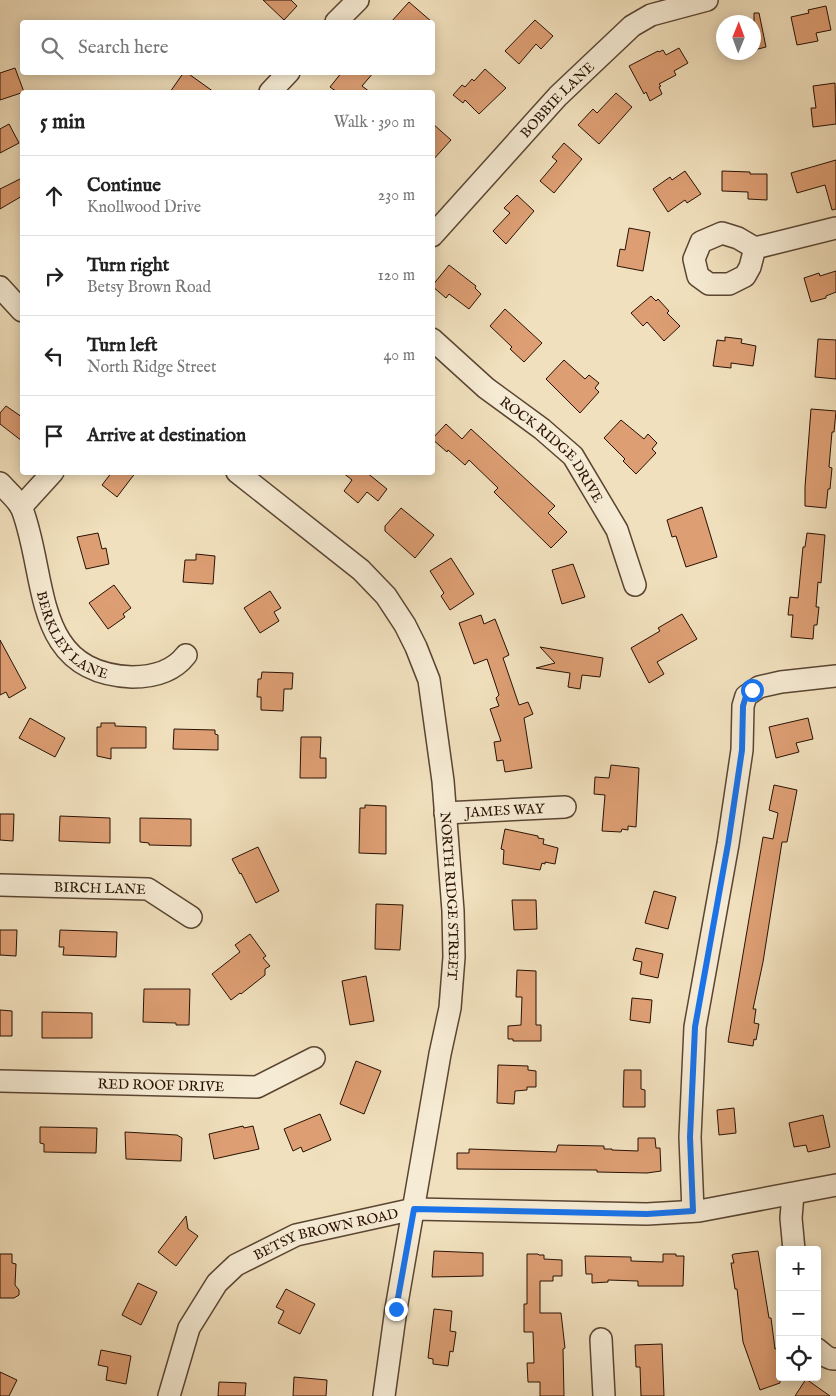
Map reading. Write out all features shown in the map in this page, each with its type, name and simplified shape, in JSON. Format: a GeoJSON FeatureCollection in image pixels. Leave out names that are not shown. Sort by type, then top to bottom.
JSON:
{"type":"FeatureCollection","features":[{"type":"Feature","properties":{"kind":"street"},"geometry":{"type":"LineString","coordinates":[[338,20],[358,0]]}},
{"type":"Feature","properties":{"kind":"street","name":"BOBBIE LANE"},"geometry":{"type":"LineString","coordinates":[[435,233],[558,96],[632,26],[651,15],[707,0]]}},
{"type":"Feature","properties":{"kind":"street"},"geometry":{"type":"LineString","coordinates":[[272,90],[286,75]]}},
{"type":"Feature","properties":{"kind":"street"},"geometry":{"type":"LineString","coordinates":[[754,248],[836,228]]}},
{"type":"Feature","properties":{"kind":"street"},"geometry":{"type":"LineString","coordinates":[[0,287],[20,309]]}},
{"type":"Feature","properties":{"kind":"street","name":"ROCK RIDGE DRIVE"},"geometry":{"type":"LineString","coordinates":[[435,342],[486,388],[542,428],[573,456],[617,530],[634,585]]}},
{"type":"Feature","properties":{"kind":"street"},"geometry":{"type":"LineString","coordinates":[[0,483],[21,507],[50,475]]}},
{"type":"Feature","properties":{"kind":"street","name":"NORTH RIDGE STREET"},"geometry":{"type":"LineString","coordinates":[[241,475],[361,570],[386,596],[405,625],[429,680],[443,781],[453,911],[454,957],[450,1008],[440,1054],[396,1309],[384,1396]]}},
{"type":"Feature","properties":{"kind":"street","name":"BERKLEY LANE"},"geometry":{"type":"LineString","coordinates":[[21,507],[29,533],[43,603],[57,637],[72,656],[90,667],[114,676],[145,677],[168,671],[179,664],[186,655]]}},
{"type":"Feature","properties":{"kind":"street"},"geometry":{"type":"LineString","coordinates":[[693,1211],[690,1137],[695,1027],[726,854],[742,750],[743,706],[746,696],[752,690],[759,687],[781,682],[836,676]]}},
{"type":"Feature","properties":{"kind":"street","name":"JAMES WAY"},"geometry":{"type":"LineString","coordinates":[[445,813],[565,807]]}},
{"type":"Feature","properties":{"kind":"street","name":"BIRCH LANE"},"geometry":{"type":"LineString","coordinates":[[0,885],[148,889],[191,917]]}},
{"type":"Feature","properties":{"kind":"street","name":"RED ROOF DRIVE"},"geometry":{"type":"LineString","coordinates":[[0,1081],[257,1087],[314,1058]]}},
{"type":"Feature","properties":{"kind":"street","name":"BETSY BROWN ROAD"},"geometry":{"type":"LineString","coordinates":[[169,1396],[189,1328],[217,1283],[236,1265],[296,1235],[414,1209],[647,1214],[693,1211],[836,1185]]}},
{"type":"Feature","properties":{"kind":"street"},"geometry":{"type":"LineString","coordinates":[[793,1194],[791,1218],[794,1246]]}},
{"type":"Feature","properties":{"kind":"street"},"geometry":{"type":"LineString","coordinates":[[601,1339],[604,1396]]}},
{"type":"Feature","properties":{"kind":"street"},"geometry":{"type":"LineString","coordinates":[[821,1352],[833,1360],[836,1359]]}},
{"type":"Feature","properties":{"kind":"building"},"geometry":{"type":"Polygon","coordinates":[[[263,0],[291,0],[297,6],[284,20],[263,0]]]}},
{"type":"Feature","properties":{"kind":"building"},"geometry":{"type":"Polygon","coordinates":[[[409,2],[430,20],[393,20],[409,2]]]}},
{"type":"Feature","properties":{"kind":"building"},"geometry":{"type":"Polygon","coordinates":[[[826,6],[831,30],[816,33],[818,41],[797,45],[791,17],[809,13],[808,10],[826,6]]]}},
{"type":"Feature","properties":{"kind":"building"},"geometry":{"type":"Polygon","coordinates":[[[535,20],[553,36],[541,49],[536,44],[519,64],[505,51],[535,20]]]}},
{"type":"Feature","properties":{"kind":"building"},"geometry":{"type":"Polygon","coordinates":[[[761,23],[766,47],[761,48],[761,23]]]}},
{"type":"Feature","properties":{"kind":"building"},"geometry":{"type":"Polygon","coordinates":[[[679,48],[688,63],[674,71],[676,75],[659,84],[662,94],[650,101],[646,92],[644,94],[629,66],[658,51],[663,50],[666,55],[679,48]]]}},
{"type":"Feature","properties":{"kind":"building"},"geometry":{"type":"Polygon","coordinates":[[[15,68],[23,90],[20,90],[20,93],[0,100],[0,73],[15,68]]]}},
{"type":"Feature","properties":{"kind":"building"},"geometry":{"type":"Polygon","coordinates":[[[485,69],[506,88],[479,114],[465,100],[463,103],[453,95],[462,85],[465,87],[472,79],[474,81],[485,69]]]}},
{"type":"Feature","properties":{"kind":"building"},"geometry":{"type":"Polygon","coordinates":[[[182,75],[190,75],[211,90],[171,90],[182,75]]]}},
{"type":"Feature","properties":{"kind":"building"},"geometry":{"type":"Polygon","coordinates":[[[340,75],[371,75],[362,86],[367,90],[334,90],[330,87],[340,75]]]}},
{"type":"Feature","properties":{"kind":"building"},"geometry":{"type":"Polygon","coordinates":[[[835,83],[836,124],[813,127],[811,108],[816,108],[813,86],[835,83]]]}},
{"type":"Feature","properties":{"kind":"building"},"geometry":{"type":"Polygon","coordinates":[[[616,93],[632,107],[599,144],[578,125],[593,109],[597,113],[616,93]]]}},
{"type":"Feature","properties":{"kind":"building"},"geometry":{"type":"Polygon","coordinates":[[[9,124],[19,143],[0,153],[0,129],[9,124]]]}},
{"type":"Feature","properties":{"kind":"building"},"geometry":{"type":"Polygon","coordinates":[[[435,126],[451,140],[435,158],[435,126]]]}},
{"type":"Feature","properties":{"kind":"building"},"geometry":{"type":"Polygon","coordinates":[[[564,143],[582,159],[554,193],[540,181],[557,161],[552,157],[564,143]]]}},
{"type":"Feature","properties":{"kind":"building"},"geometry":{"type":"Polygon","coordinates":[[[836,160],[836,209],[832,210],[825,185],[797,193],[791,173],[836,160]]]}},
{"type":"Feature","properties":{"kind":"building"},"geometry":{"type":"Polygon","coordinates":[[[685,171],[701,194],[687,203],[685,200],[668,212],[653,189],[670,177],[672,180],[685,171]]]}},
{"type":"Feature","properties":{"kind":"building"},"geometry":{"type":"Polygon","coordinates":[[[722,171],[767,174],[767,200],[748,199],[748,192],[722,191],[722,171]]]}},
{"type":"Feature","properties":{"kind":"building"},"geometry":{"type":"Polygon","coordinates":[[[20,179],[20,197],[0,209],[0,189],[20,179]]]}},
{"type":"Feature","properties":{"kind":"building"},"geometry":{"type":"Polygon","coordinates":[[[517,195],[534,211],[506,244],[493,231],[510,213],[504,208],[517,195]]]}},
{"type":"Feature","properties":{"kind":"building"},"geometry":{"type":"Polygon","coordinates":[[[629,228],[650,232],[643,271],[617,266],[620,249],[625,250],[629,228]]]}},
{"type":"Feature","properties":{"kind":"building"},"geometry":{"type":"Polygon","coordinates":[[[449,265],[476,286],[475,288],[481,294],[469,309],[449,294],[446,298],[435,289],[435,282],[449,265]]]}},
{"type":"Feature","properties":{"kind":"building"},"geometry":{"type":"Polygon","coordinates":[[[836,271],[836,292],[826,296],[826,298],[811,302],[804,278],[819,273],[820,276],[836,271]]]}},
{"type":"Feature","properties":{"kind":"building"},"geometry":{"type":"Polygon","coordinates":[[[651,296],[656,301],[658,299],[669,311],[667,313],[680,326],[664,341],[647,322],[643,326],[631,313],[651,296]]]}},
{"type":"Feature","properties":{"kind":"building"},"geometry":{"type":"Polygon","coordinates":[[[505,309],[542,343],[524,362],[510,349],[512,347],[490,326],[505,309]]]}},
{"type":"Feature","properties":{"kind":"building"},"geometry":{"type":"Polygon","coordinates":[[[725,337],[742,339],[741,343],[756,346],[753,366],[731,363],[731,368],[713,366],[717,340],[725,341],[725,337]]]}},
{"type":"Feature","properties":{"kind":"building"},"geometry":{"type":"Polygon","coordinates":[[[818,339],[836,340],[836,379],[815,377],[818,339]]]}},
{"type":"Feature","properties":{"kind":"building"},"geometry":{"type":"Polygon","coordinates":[[[564,360],[585,379],[589,375],[599,383],[595,388],[599,392],[580,413],[546,379],[564,360]]]}},
{"type":"Feature","properties":{"kind":"building"},"geometry":{"type":"Polygon","coordinates":[[[6,406],[20,416],[20,439],[0,424],[0,413],[6,406]]]}},
{"type":"Feature","properties":{"kind":"building"},"geometry":{"type":"Polygon","coordinates":[[[811,409],[836,411],[829,467],[832,468],[830,489],[828,489],[826,508],[805,506],[811,409]]]}},
{"type":"Feature","properties":{"kind":"building"},"geometry":{"type":"Polygon","coordinates":[[[621,420],[644,439],[648,434],[657,443],[652,449],[656,453],[636,474],[623,461],[625,459],[604,438],[621,420]]]}},
{"type":"Feature","properties":{"kind":"building"},"geometry":{"type":"Polygon","coordinates":[[[446,424],[462,439],[471,429],[555,506],[548,513],[567,532],[551,548],[494,492],[498,488],[469,460],[465,465],[448,450],[447,452],[435,442],[435,436],[446,424]]]}},
{"type":"Feature","properties":{"kind":"building"},"geometry":{"type":"Polygon","coordinates":[[[110,475],[134,475],[117,497],[102,485],[110,475]]]}},
{"type":"Feature","properties":{"kind":"building"},"geometry":{"type":"Polygon","coordinates":[[[346,475],[370,475],[387,489],[378,501],[367,492],[358,503],[344,491],[352,480],[346,475]]]}},
{"type":"Feature","properties":{"kind":"building"},"geometry":{"type":"Polygon","coordinates":[[[702,507],[717,557],[686,567],[676,536],[672,537],[667,520],[702,507]]]}},
{"type":"Feature","properties":{"kind":"building"},"geometry":{"type":"Polygon","coordinates":[[[401,508],[434,535],[415,558],[385,531],[385,526],[401,508]]]}},
{"type":"Feature","properties":{"kind":"building"},"geometry":{"type":"Polygon","coordinates":[[[98,533],[102,549],[106,548],[109,564],[86,569],[77,537],[98,533]]]}},
{"type":"Feature","properties":{"kind":"building"},"geometry":{"type":"Polygon","coordinates":[[[807,533],[825,535],[821,583],[818,582],[816,607],[819,607],[817,625],[814,625],[813,639],[791,637],[793,615],[788,615],[790,597],[798,598],[803,547],[805,547],[807,533]]]}},
{"type":"Feature","properties":{"kind":"building"},"geometry":{"type":"Polygon","coordinates":[[[196,554],[215,556],[213,584],[183,582],[185,560],[196,560],[196,554]]]}},
{"type":"Feature","properties":{"kind":"building"},"geometry":{"type":"Polygon","coordinates":[[[451,558],[474,594],[450,610],[441,596],[444,593],[430,571],[451,558]]]}},
{"type":"Feature","properties":{"kind":"building"},"geometry":{"type":"Polygon","coordinates":[[[573,564],[585,597],[562,604],[552,570],[573,564]]]}},
{"type":"Feature","properties":{"kind":"building"},"geometry":{"type":"Polygon","coordinates":[[[114,585],[131,608],[123,614],[125,617],[108,629],[89,603],[114,585]]]}},
{"type":"Feature","properties":{"kind":"building"},"geometry":{"type":"Polygon","coordinates":[[[270,591],[281,608],[274,612],[279,621],[260,633],[244,608],[270,591]]]}},
{"type":"Feature","properties":{"kind":"building"},"geometry":{"type":"Polygon","coordinates":[[[682,614],[697,639],[657,662],[664,674],[649,683],[631,648],[660,631],[658,628],[682,614]]]}},
{"type":"Feature","properties":{"kind":"building"},"geometry":{"type":"Polygon","coordinates":[[[481,615],[484,624],[495,619],[509,655],[503,658],[519,705],[528,702],[533,714],[524,718],[532,768],[505,772],[503,760],[497,761],[494,742],[501,741],[490,709],[499,706],[496,698],[499,695],[487,659],[474,664],[459,623],[481,615]]]}},
{"type":"Feature","properties":{"kind":"building"},"geometry":{"type":"Polygon","coordinates":[[[0,640],[26,688],[9,698],[6,692],[0,695],[0,640]]]}},
{"type":"Feature","properties":{"kind":"building"},"geometry":{"type":"Polygon","coordinates":[[[540,647],[603,658],[600,677],[582,675],[580,689],[568,687],[570,673],[536,668],[555,663],[540,647]]]}},
{"type":"Feature","properties":{"kind":"building"},"geometry":{"type":"Polygon","coordinates":[[[262,672],[293,673],[292,689],[284,689],[283,711],[261,710],[261,697],[257,697],[258,679],[261,679],[262,672]]]}},
{"type":"Feature","properties":{"kind":"building"},"geometry":{"type":"Polygon","coordinates":[[[30,718],[65,738],[55,757],[19,738],[30,718]]]}},
{"type":"Feature","properties":{"kind":"building"},"geometry":{"type":"Polygon","coordinates":[[[808,718],[813,739],[796,743],[799,752],[776,758],[769,727],[808,718]]]}},
{"type":"Feature","properties":{"kind":"building"},"geometry":{"type":"Polygon","coordinates":[[[101,723],[115,723],[115,726],[146,727],[146,748],[111,748],[111,759],[97,756],[97,727],[101,727],[101,723]]]}},
{"type":"Feature","properties":{"kind":"building"},"geometry":{"type":"Polygon","coordinates":[[[174,729],[215,730],[215,734],[218,735],[218,750],[173,749],[174,729]]]}},
{"type":"Feature","properties":{"kind":"building"},"geometry":{"type":"Polygon","coordinates":[[[301,737],[321,737],[320,758],[326,758],[326,778],[300,778],[301,737]]]}},
{"type":"Feature","properties":{"kind":"building"},"geometry":{"type":"Polygon","coordinates":[[[611,765],[639,768],[636,827],[628,826],[628,830],[622,829],[621,832],[602,831],[605,795],[594,794],[595,777],[609,778],[611,765]]]}},
{"type":"Feature","properties":{"kind":"building"},"geometry":{"type":"Polygon","coordinates":[[[774,785],[797,790],[787,842],[782,842],[763,962],[753,1009],[756,1009],[754,1023],[759,1024],[753,1046],[728,1042],[763,837],[773,839],[778,813],[769,810],[774,785]]]}},
{"type":"Feature","properties":{"kind":"building"},"geometry":{"type":"Polygon","coordinates":[[[365,805],[386,806],[386,854],[359,853],[360,808],[365,808],[365,805]]]}},
{"type":"Feature","properties":{"kind":"building"},"geometry":{"type":"Polygon","coordinates":[[[0,814],[14,814],[13,841],[0,840],[0,814]]]}},
{"type":"Feature","properties":{"kind":"building"},"geometry":{"type":"Polygon","coordinates":[[[60,816],[110,818],[110,843],[59,841],[60,816]]]}},
{"type":"Feature","properties":{"kind":"building"},"geometry":{"type":"Polygon","coordinates":[[[140,818],[191,819],[191,846],[149,845],[149,843],[140,842],[140,818]]]}},
{"type":"Feature","properties":{"kind":"building"},"geometry":{"type":"Polygon","coordinates":[[[505,829],[538,836],[538,838],[544,839],[543,844],[558,848],[555,864],[542,863],[540,870],[503,864],[504,850],[501,849],[505,829]]]}},
{"type":"Feature","properties":{"kind":"building"},"geometry":{"type":"Polygon","coordinates":[[[258,847],[279,891],[256,903],[232,859],[258,847]]]}},
{"type":"Feature","properties":{"kind":"building"},"geometry":{"type":"Polygon","coordinates":[[[654,891],[676,897],[668,929],[645,923],[654,891]]]}},
{"type":"Feature","properties":{"kind":"building"},"geometry":{"type":"Polygon","coordinates":[[[512,900],[536,900],[537,929],[514,930],[512,900]]]}},
{"type":"Feature","properties":{"kind":"building"},"geometry":{"type":"Polygon","coordinates":[[[376,904],[403,905],[400,950],[375,949],[376,904]]]}},
{"type":"Feature","properties":{"kind":"building"},"geometry":{"type":"Polygon","coordinates":[[[0,930],[17,930],[16,956],[0,955],[0,930]]]}},
{"type":"Feature","properties":{"kind":"building"},"geometry":{"type":"Polygon","coordinates":[[[60,930],[117,932],[116,957],[63,955],[64,947],[59,947],[60,930]]]}},
{"type":"Feature","properties":{"kind":"building"},"geometry":{"type":"Polygon","coordinates":[[[250,934],[266,956],[263,958],[270,966],[265,969],[265,975],[231,1000],[212,974],[240,952],[235,945],[250,934]]]}},
{"type":"Feature","properties":{"kind":"building"},"geometry":{"type":"Polygon","coordinates":[[[636,948],[663,954],[658,978],[640,974],[642,962],[633,960],[636,948]]]}},
{"type":"Feature","properties":{"kind":"building"},"geometry":{"type":"Polygon","coordinates":[[[517,970],[536,971],[536,1025],[541,1025],[541,1041],[513,1041],[513,1039],[508,1039],[508,1026],[521,1025],[522,997],[516,997],[517,970]]]}},
{"type":"Feature","properties":{"kind":"building"},"geometry":{"type":"Polygon","coordinates":[[[366,976],[374,1021],[350,1025],[342,981],[366,976]]]}},
{"type":"Feature","properties":{"kind":"building"},"geometry":{"type":"Polygon","coordinates":[[[144,989],[190,989],[189,1025],[143,1022],[144,989]]]}},
{"type":"Feature","properties":{"kind":"building"},"geometry":{"type":"Polygon","coordinates":[[[632,998],[652,1000],[650,1023],[630,1020],[632,998]]]}},
{"type":"Feature","properties":{"kind":"building"},"geometry":{"type":"Polygon","coordinates":[[[0,1010],[12,1011],[12,1036],[0,1036],[0,1010]]]}},
{"type":"Feature","properties":{"kind":"building"},"geometry":{"type":"Polygon","coordinates":[[[42,1012],[92,1013],[92,1038],[42,1038],[42,1012]]]}},
{"type":"Feature","properties":{"kind":"building"},"geometry":{"type":"Polygon","coordinates":[[[356,1061],[381,1071],[364,1114],[340,1104],[356,1061]]]}},
{"type":"Feature","properties":{"kind":"building"},"geometry":{"type":"Polygon","coordinates":[[[498,1065],[528,1066],[528,1070],[536,1071],[536,1087],[527,1087],[527,1090],[515,1091],[514,1104],[497,1103],[498,1065]]]}},
{"type":"Feature","properties":{"kind":"building"},"geometry":{"type":"Polygon","coordinates":[[[624,1070],[641,1070],[641,1089],[645,1090],[645,1107],[623,1107],[624,1070]]]}},
{"type":"Feature","properties":{"kind":"building"},"geometry":{"type":"Polygon","coordinates":[[[734,1108],[736,1133],[719,1135],[717,1110],[734,1108]]]}},
{"type":"Feature","properties":{"kind":"building"},"geometry":{"type":"Polygon","coordinates":[[[320,1114],[331,1140],[303,1152],[301,1147],[293,1151],[284,1129],[320,1114]]]}},
{"type":"Feature","properties":{"kind":"building"},"geometry":{"type":"Polygon","coordinates":[[[823,1115],[830,1147],[808,1152],[806,1145],[794,1147],[789,1123],[823,1115]]]}},
{"type":"Feature","properties":{"kind":"building"},"geometry":{"type":"Polygon","coordinates":[[[243,1126],[244,1128],[253,1126],[259,1149],[214,1159],[209,1134],[243,1126]]]}},
{"type":"Feature","properties":{"kind":"building"},"geometry":{"type":"Polygon","coordinates":[[[40,1127],[97,1128],[96,1153],[44,1152],[44,1144],[40,1143],[40,1127]]]}},
{"type":"Feature","properties":{"kind":"building"},"geometry":{"type":"Polygon","coordinates":[[[125,1132],[177,1135],[182,1138],[181,1161],[126,1159],[125,1132]]]}},
{"type":"Feature","properties":{"kind":"building"},"geometry":{"type":"Polygon","coordinates":[[[638,1138],[655,1138],[656,1148],[660,1148],[661,1171],[647,1173],[597,1172],[597,1170],[457,1169],[457,1153],[469,1153],[469,1149],[556,1152],[558,1145],[604,1146],[604,1149],[638,1151],[638,1138]]]}},
{"type":"Feature","properties":{"kind":"building"},"geometry":{"type":"Polygon","coordinates":[[[186,1216],[188,1229],[198,1236],[176,1266],[158,1252],[186,1216]]]}},
{"type":"Feature","properties":{"kind":"building"},"geometry":{"type":"Polygon","coordinates":[[[434,1251],[483,1253],[483,1276],[432,1277],[434,1251]]]}},
{"type":"Feature","properties":{"kind":"building"},"geometry":{"type":"Polygon","coordinates":[[[758,1251],[769,1318],[771,1318],[776,1349],[776,1381],[780,1381],[780,1383],[760,1390],[743,1342],[737,1289],[735,1289],[731,1263],[734,1263],[732,1255],[758,1251]]]}},
{"type":"Feature","properties":{"kind":"building"},"geometry":{"type":"Polygon","coordinates":[[[0,1254],[12,1254],[12,1263],[16,1264],[15,1285],[19,1290],[19,1295],[14,1298],[0,1298],[0,1254]]]}},
{"type":"Feature","properties":{"kind":"building"},"geometry":{"type":"Polygon","coordinates":[[[527,1254],[544,1255],[544,1259],[562,1260],[562,1276],[553,1276],[553,1281],[540,1281],[540,1313],[561,1313],[565,1348],[563,1349],[564,1396],[540,1396],[540,1382],[528,1382],[527,1363],[534,1363],[533,1332],[524,1332],[524,1304],[527,1304],[527,1254]]]}},
{"type":"Feature","properties":{"kind":"building"},"geometry":{"type":"Polygon","coordinates":[[[663,1254],[684,1256],[683,1286],[638,1286],[638,1281],[608,1280],[608,1282],[592,1283],[592,1274],[586,1274],[585,1256],[631,1257],[631,1261],[663,1262],[663,1254]]]}},
{"type":"Feature","properties":{"kind":"building"},"geometry":{"type":"Polygon","coordinates":[[[138,1283],[157,1292],[141,1325],[122,1315],[138,1283]]]}},
{"type":"Feature","properties":{"kind":"building"},"geometry":{"type":"Polygon","coordinates":[[[286,1289],[315,1304],[300,1334],[278,1323],[284,1311],[276,1307],[286,1289]]]}},
{"type":"Feature","properties":{"kind":"building"},"geometry":{"type":"Polygon","coordinates":[[[434,1309],[452,1311],[450,1331],[456,1332],[453,1352],[450,1351],[448,1366],[433,1364],[433,1359],[428,1358],[434,1309]]]}},
{"type":"Feature","properties":{"kind":"building"},"geometry":{"type":"Polygon","coordinates":[[[662,1344],[664,1396],[641,1396],[640,1367],[636,1367],[635,1345],[662,1344]]]}},
{"type":"Feature","properties":{"kind":"building"},"geometry":{"type":"Polygon","coordinates":[[[101,1350],[131,1356],[126,1384],[106,1380],[108,1367],[98,1365],[101,1350]]]}},
{"type":"Feature","properties":{"kind":"building"},"geometry":{"type":"Polygon","coordinates":[[[0,1372],[17,1380],[9,1396],[0,1396],[0,1372]]]}},
{"type":"Feature","properties":{"kind":"building"},"geometry":{"type":"Polygon","coordinates":[[[294,1377],[327,1380],[326,1396],[293,1396],[294,1377]]]}},
{"type":"Feature","properties":{"kind":"building"},"geometry":{"type":"Polygon","coordinates":[[[805,1381],[809,1381],[830,1396],[795,1396],[805,1381]]]}},
{"type":"Feature","properties":{"kind":"building"},"geometry":{"type":"Polygon","coordinates":[[[219,1382],[246,1383],[245,1396],[218,1396],[219,1382]]]}},
{"type":"Feature","properties":{"kind":"route"},"geometry":{"type":"LineString","coordinates":[[396,1309],[414,1209],[647,1214],[693,1211],[690,1137],[695,1027],[728,844],[742,750],[743,706],[746,696],[752,690]]}}]}
